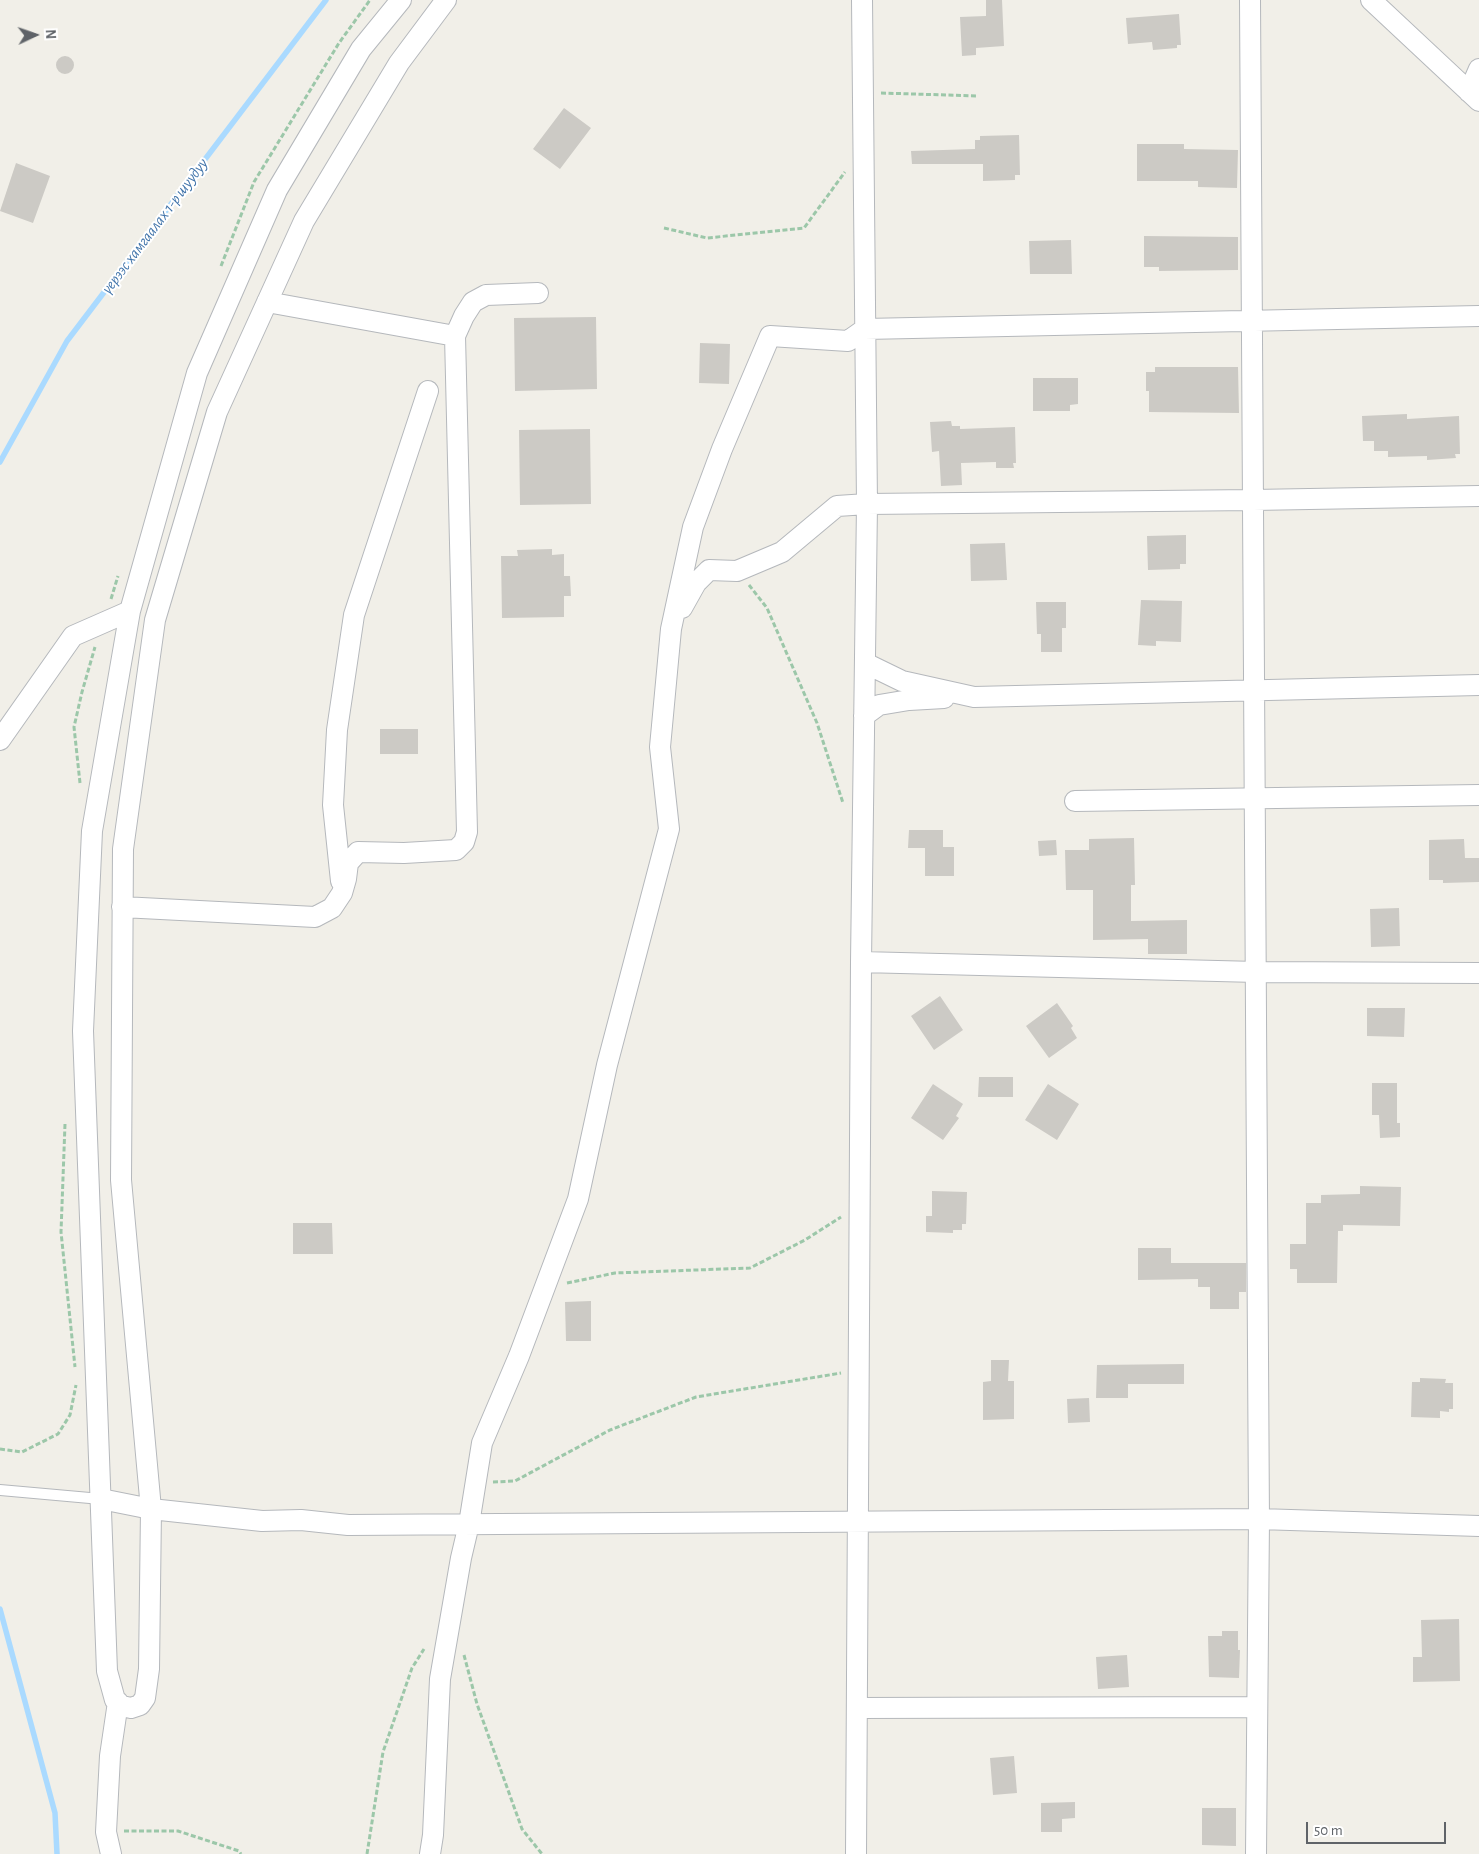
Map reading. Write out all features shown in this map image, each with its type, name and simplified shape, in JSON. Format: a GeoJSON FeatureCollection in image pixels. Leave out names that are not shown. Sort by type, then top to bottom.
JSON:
{"type":"FeatureCollection","features":[{"type":"Feature","properties":{"kind":"street"},"geometry":{"type":"LineString","coordinates":[[401,0],[361,49],[277,190],[197,373],[130,611],[92,831],[83,1031],[107,1671],[115,1700],[122,1706],[131,1708],[140,1705],[145,1698],[149,1669],[151,1509],[121,1180],[122,849],[155,620],[217,412],[304,222],[399,63],[446,0]]}},
{"type":"Feature","properties":{"kind":"street"},"geometry":{"type":"LineString","coordinates":[[856,1854],[861,962],[867,504],[862,0]]}},
{"type":"Feature","properties":{"kind":"street"},"geometry":{"type":"LineString","coordinates":[[1250,0],[1260,1520],[1256,1854]]}},
{"type":"Feature","properties":{"kind":"street"},"geometry":{"type":"LineString","coordinates":[[1372,0],[1474,96]]}},
{"type":"Feature","properties":{"kind":"street"},"geometry":{"type":"LineString","coordinates":[[1474,96],[1479,69]]}},
{"type":"Feature","properties":{"kind":"street"},"geometry":{"type":"LineString","coordinates":[[122,908],[315,917],[332,908],[342,893],[348,863],[358,852],[404,853],[456,850],[464,842],[467,832],[455,336],[473,302],[486,295],[538,292]]}},
{"type":"Feature","properties":{"kind":"street"},"geometry":{"type":"LineString","coordinates":[[267,302],[455,336]]}},
{"type":"Feature","properties":{"kind":"street"},"geometry":{"type":"LineString","coordinates":[[430,1854],[440,1679],[460,1558],[469,1524],[474,1483],[482,1443],[518,1356],[578,1199],[609,1056],[669,829],[660,747],[671,629],[693,528],[722,449],[770,336],[848,341],[865,330],[1479,316]]}},
{"type":"Feature","properties":{"kind":"street"},"geometry":{"type":"LineString","coordinates":[[342,893],[333,805],[337,730],[354,615],[428,391]]}},
{"type":"Feature","properties":{"kind":"street"},"geometry":{"type":"LineString","coordinates":[[671,629],[696,583],[709,570],[737,571],[782,552],[837,506],[867,504],[1479,496]]}},
{"type":"Feature","properties":{"kind":"street"},"geometry":{"type":"LineString","coordinates":[[0,740],[73,636],[130,611]]}},
{"type":"Feature","properties":{"kind":"street"},"geometry":{"type":"LineString","coordinates":[[865,663],[902,681],[974,697]]}},
{"type":"Feature","properties":{"kind":"street"},"geometry":{"type":"LineString","coordinates":[[864,716],[879,704],[908,700],[1479,685]]}},
{"type":"Feature","properties":{"kind":"street"},"geometry":{"type":"LineString","coordinates":[[1075,801],[1479,795]]}},
{"type":"Feature","properties":{"kind":"street"},"geometry":{"type":"LineString","coordinates":[[861,962],[1257,972],[1479,973]]}},
{"type":"Feature","properties":{"kind":"street"},"geometry":{"type":"LineString","coordinates":[[101,1500],[151,1509],[262,1521],[301,1520],[348,1525],[1260,1520],[1479,1526]]}},
{"type":"Feature","properties":{"kind":"street"},"geometry":{"type":"LineString","coordinates":[[111,1854],[106,1832],[110,1756],[118,1702]]}},
{"type":"Feature","properties":{"kind":"street"},"geometry":{"type":"LineString","coordinates":[[857,1708],[1258,1707]]}},
{"type":"Feature","properties":{"kind":"lane"},"geometry":{"type":"LineString","coordinates":[[0,1490],[101,1500]]}},
{"type":"Feature","properties":{"kind":"path"},"geometry":{"type":"LineString","coordinates":[[863,93],[978,96]]}},
{"type":"Feature","properties":{"kind":"path"},"geometry":{"type":"LineString","coordinates":[[664,228],[707,238],[804,228],[845,173],[847,164]]}},
{"type":"Feature","properties":{"kind":"path"},"geometry":{"type":"LineString","coordinates":[[737,571],[767,608],[817,723],[844,804]]}},
{"type":"Feature","properties":{"kind":"path"},"geometry":{"type":"LineString","coordinates":[[544,1287],[615,1273],[750,1268],[805,1240],[860,1204]]}},
{"type":"Feature","properties":{"kind":"path"},"geometry":{"type":"LineString","coordinates":[[474,1483],[515,1481],[610,1430],[696,1396],[858,1370]]}},
{"type":"Feature","properties":{"kind":"path"},"geometry":{"type":"LineString","coordinates":[[106,1832],[178,1830],[239,1851],[241,1854]]}},
{"type":"Feature","properties":{"kind":"building"},"geometry":{"type":"Polygon","coordinates":[[[986,0],[1002,0],[1004,46],[976,48],[976,55],[962,56],[960,17],[986,16],[986,0]]]}},
{"type":"Feature","properties":{"kind":"building"},"geometry":{"type":"Polygon","coordinates":[[[1179,14],[1181,45],[1177,45],[1177,48],[1153,50],[1152,42],[1128,44],[1126,18],[1179,14]]]}},
{"type":"Feature","properties":{"kind":"building"},"geometry":{"type":"Polygon","coordinates":[[[61,56],[69,56],[74,61],[72,72],[61,74],[56,69],[56,61],[61,56]]]}},
{"type":"Feature","properties":{"kind":"building"},"geometry":{"type":"Polygon","coordinates":[[[564,108],[591,128],[560,169],[533,149],[564,108]]]}},
{"type":"Feature","properties":{"kind":"building"},"geometry":{"type":"Polygon","coordinates":[[[1019,135],[1020,175],[1015,175],[1015,180],[983,181],[983,164],[912,164],[911,151],[975,149],[975,140],[980,140],[980,136],[1019,135]]]}},
{"type":"Feature","properties":{"kind":"building"},"geometry":{"type":"Polygon","coordinates":[[[1137,144],[1184,144],[1184,149],[1238,150],[1237,188],[1198,187],[1198,181],[1137,181],[1137,144]]]}},
{"type":"Feature","properties":{"kind":"building"},"geometry":{"type":"Polygon","coordinates":[[[16,163],[50,176],[33,223],[0,211],[16,163]]]}},
{"type":"Feature","properties":{"kind":"building"},"geometry":{"type":"Polygon","coordinates":[[[1144,236],[1238,237],[1238,270],[1159,271],[1159,267],[1144,267],[1144,236]]]}},
{"type":"Feature","properties":{"kind":"building"},"geometry":{"type":"Polygon","coordinates":[[[1071,240],[1072,274],[1030,274],[1029,241],[1071,240]]]}},
{"type":"Feature","properties":{"kind":"building"},"geometry":{"type":"Polygon","coordinates":[[[596,317],[597,389],[515,391],[514,318],[596,317]]]}},
{"type":"Feature","properties":{"kind":"building"},"geometry":{"type":"Polygon","coordinates":[[[700,343],[730,344],[729,384],[699,383],[700,343]]]}},
{"type":"Feature","properties":{"kind":"building"},"geometry":{"type":"Polygon","coordinates":[[[1155,367],[1238,367],[1239,413],[1149,412],[1149,391],[1146,391],[1146,372],[1155,372],[1155,367]]]}},
{"type":"Feature","properties":{"kind":"building"},"geometry":{"type":"Polygon","coordinates":[[[1033,378],[1078,378],[1078,404],[1070,405],[1070,411],[1033,411],[1033,378]]]}},
{"type":"Feature","properties":{"kind":"building"},"geometry":{"type":"Polygon","coordinates":[[[1407,414],[1407,419],[1459,416],[1460,454],[1455,454],[1456,458],[1427,460],[1427,456],[1388,457],[1388,451],[1374,451],[1374,441],[1363,441],[1362,416],[1407,414]]]}},
{"type":"Feature","properties":{"kind":"building"},"geometry":{"type":"Polygon","coordinates":[[[951,421],[952,426],[960,426],[960,429],[1015,427],[1016,463],[1013,463],[1014,468],[996,468],[996,462],[961,463],[962,485],[941,486],[939,451],[932,452],[930,422],[951,421]]]}},
{"type":"Feature","properties":{"kind":"building"},"geometry":{"type":"Polygon","coordinates":[[[590,429],[591,504],[520,505],[519,430],[590,429]]]}},
{"type":"Feature","properties":{"kind":"building"},"geometry":{"type":"Polygon","coordinates":[[[1186,535],[1186,564],[1180,564],[1180,569],[1148,570],[1147,536],[1186,535]]]}},
{"type":"Feature","properties":{"kind":"building"},"geometry":{"type":"Polygon","coordinates":[[[1005,543],[1007,580],[971,581],[970,544],[1005,543]]]}},
{"type":"Feature","properties":{"kind":"building"},"geometry":{"type":"Polygon","coordinates":[[[552,549],[552,555],[564,554],[564,576],[570,576],[571,596],[564,596],[564,617],[502,618],[501,556],[518,556],[517,550],[552,549]]]}},
{"type":"Feature","properties":{"kind":"building"},"geometry":{"type":"Polygon","coordinates":[[[1141,600],[1182,601],[1181,642],[1156,641],[1156,646],[1138,645],[1141,600]]]}},
{"type":"Feature","properties":{"kind":"building"},"geometry":{"type":"Polygon","coordinates":[[[1036,602],[1066,602],[1066,628],[1062,628],[1062,652],[1041,652],[1041,634],[1037,634],[1036,602]]]}},
{"type":"Feature","properties":{"kind":"building"},"geometry":{"type":"Polygon","coordinates":[[[380,729],[418,729],[418,754],[380,754],[380,729]]]}},
{"type":"Feature","properties":{"kind":"building"},"geometry":{"type":"Polygon","coordinates":[[[909,830],[943,830],[943,847],[954,847],[954,876],[925,876],[925,848],[908,848],[909,830]]]}},
{"type":"Feature","properties":{"kind":"building"},"geometry":{"type":"Polygon","coordinates":[[[1134,838],[1135,885],[1131,885],[1131,921],[1187,920],[1187,954],[1148,954],[1148,939],[1093,940],[1093,890],[1066,890],[1065,850],[1089,850],[1089,839],[1134,838]]]}},
{"type":"Feature","properties":{"kind":"building"},"geometry":{"type":"Polygon","coordinates":[[[1464,839],[1465,858],[1479,858],[1479,882],[1443,883],[1443,880],[1429,880],[1429,840],[1464,839]]]}},
{"type":"Feature","properties":{"kind":"building"},"geometry":{"type":"Polygon","coordinates":[[[1056,840],[1057,855],[1039,856],[1038,841],[1056,840]]]}},
{"type":"Feature","properties":{"kind":"building"},"geometry":{"type":"Polygon","coordinates":[[[1399,908],[1400,946],[1371,947],[1370,909],[1399,908]]]}},
{"type":"Feature","properties":{"kind":"building"},"geometry":{"type":"Polygon","coordinates":[[[940,996],[963,1030],[934,1050],[911,1016],[940,996]]]}},
{"type":"Feature","properties":{"kind":"building"},"geometry":{"type":"Polygon","coordinates":[[[1057,1003],[1073,1026],[1071,1028],[1077,1038],[1049,1058],[1026,1026],[1057,1003]]]}},
{"type":"Feature","properties":{"kind":"building"},"geometry":{"type":"Polygon","coordinates":[[[1367,1008],[1405,1008],[1404,1037],[1367,1036],[1367,1008]]]}},
{"type":"Feature","properties":{"kind":"building"},"geometry":{"type":"Polygon","coordinates":[[[979,1077],[1013,1077],[1013,1097],[978,1097],[979,1077]]]}},
{"type":"Feature","properties":{"kind":"building"},"geometry":{"type":"Polygon","coordinates":[[[1372,1083],[1397,1083],[1397,1123],[1400,1123],[1400,1137],[1380,1138],[1379,1115],[1372,1115],[1372,1083]]]}},
{"type":"Feature","properties":{"kind":"building"},"geometry":{"type":"Polygon","coordinates":[[[933,1084],[963,1104],[956,1116],[959,1118],[943,1140],[911,1118],[933,1084]]]}},
{"type":"Feature","properties":{"kind":"building"},"geometry":{"type":"Polygon","coordinates":[[[1048,1084],[1079,1104],[1057,1140],[1025,1120],[1048,1084]]]}},
{"type":"Feature","properties":{"kind":"building"},"geometry":{"type":"Polygon","coordinates":[[[1360,1186],[1401,1187],[1400,1226],[1343,1225],[1343,1231],[1338,1231],[1337,1283],[1297,1283],[1297,1269],[1290,1269],[1290,1244],[1306,1244],[1306,1203],[1321,1203],[1321,1195],[1360,1194],[1360,1186]]]}},
{"type":"Feature","properties":{"kind":"building"},"geometry":{"type":"Polygon","coordinates":[[[932,1191],[967,1192],[966,1224],[962,1224],[962,1230],[953,1230],[953,1233],[926,1232],[926,1216],[932,1216],[932,1191]]]}},
{"type":"Feature","properties":{"kind":"building"},"geometry":{"type":"Polygon","coordinates":[[[293,1223],[332,1223],[333,1254],[293,1254],[293,1223]]]}},
{"type":"Feature","properties":{"kind":"building"},"geometry":{"type":"Polygon","coordinates":[[[1138,1248],[1171,1248],[1171,1263],[1246,1263],[1246,1292],[1239,1292],[1239,1309],[1210,1309],[1210,1287],[1198,1287],[1198,1279],[1138,1280],[1138,1248]]]}},
{"type":"Feature","properties":{"kind":"building"},"geometry":{"type":"Polygon","coordinates":[[[591,1301],[591,1341],[566,1341],[565,1302],[591,1301]]]}},
{"type":"Feature","properties":{"kind":"building"},"geometry":{"type":"Polygon","coordinates":[[[991,1360],[1009,1360],[1008,1381],[1014,1381],[1014,1419],[983,1420],[983,1382],[991,1381],[991,1360]]]}},
{"type":"Feature","properties":{"kind":"building"},"geometry":{"type":"Polygon","coordinates":[[[1184,1364],[1184,1384],[1128,1384],[1128,1398],[1096,1398],[1097,1365],[1184,1364]]]}},
{"type":"Feature","properties":{"kind":"building"},"geometry":{"type":"Polygon","coordinates":[[[1420,1378],[1446,1379],[1445,1383],[1453,1383],[1453,1409],[1449,1409],[1449,1412],[1440,1411],[1440,1418],[1411,1417],[1412,1382],[1420,1382],[1420,1378]]]}},
{"type":"Feature","properties":{"kind":"building"},"geometry":{"type":"Polygon","coordinates":[[[1089,1398],[1090,1422],[1068,1423],[1067,1399],[1089,1398]]]}},
{"type":"Feature","properties":{"kind":"building"},"geometry":{"type":"Polygon","coordinates":[[[1459,1619],[1460,1681],[1413,1682],[1413,1657],[1422,1657],[1421,1620],[1459,1619]]]}},
{"type":"Feature","properties":{"kind":"building"},"geometry":{"type":"Polygon","coordinates":[[[1222,1631],[1238,1631],[1238,1650],[1240,1650],[1239,1678],[1209,1677],[1208,1636],[1222,1636],[1222,1631]]]}},
{"type":"Feature","properties":{"kind":"building"},"geometry":{"type":"Polygon","coordinates":[[[1127,1655],[1129,1687],[1098,1689],[1096,1657],[1127,1655]]]}},
{"type":"Feature","properties":{"kind":"building"},"geometry":{"type":"Polygon","coordinates":[[[1014,1756],[1017,1793],[993,1795],[990,1758],[1014,1756]]]}},
{"type":"Feature","properties":{"kind":"building"},"geometry":{"type":"Polygon","coordinates":[[[1075,1802],[1075,1818],[1062,1819],[1062,1832],[1041,1832],[1041,1803],[1075,1802]]]}},
{"type":"Feature","properties":{"kind":"building"},"geometry":{"type":"Polygon","coordinates":[[[1202,1808],[1236,1808],[1236,1846],[1202,1845],[1202,1808]]]}},
{"type":"Feature","properties":{"kind":"waterway","name":"үерээс хамгаалах 1-р шуудуу"},"geometry":{"type":"LineString","coordinates":[[0,462],[67,341],[326,0]]}},
{"type":"Feature","properties":{"kind":"waterway","name":"үерээс хамгаалах 1-р шуудуу"},"geometry":{"type":"LineString","coordinates":[[0,1609],[55,1813],[57,1854]]}}]}
